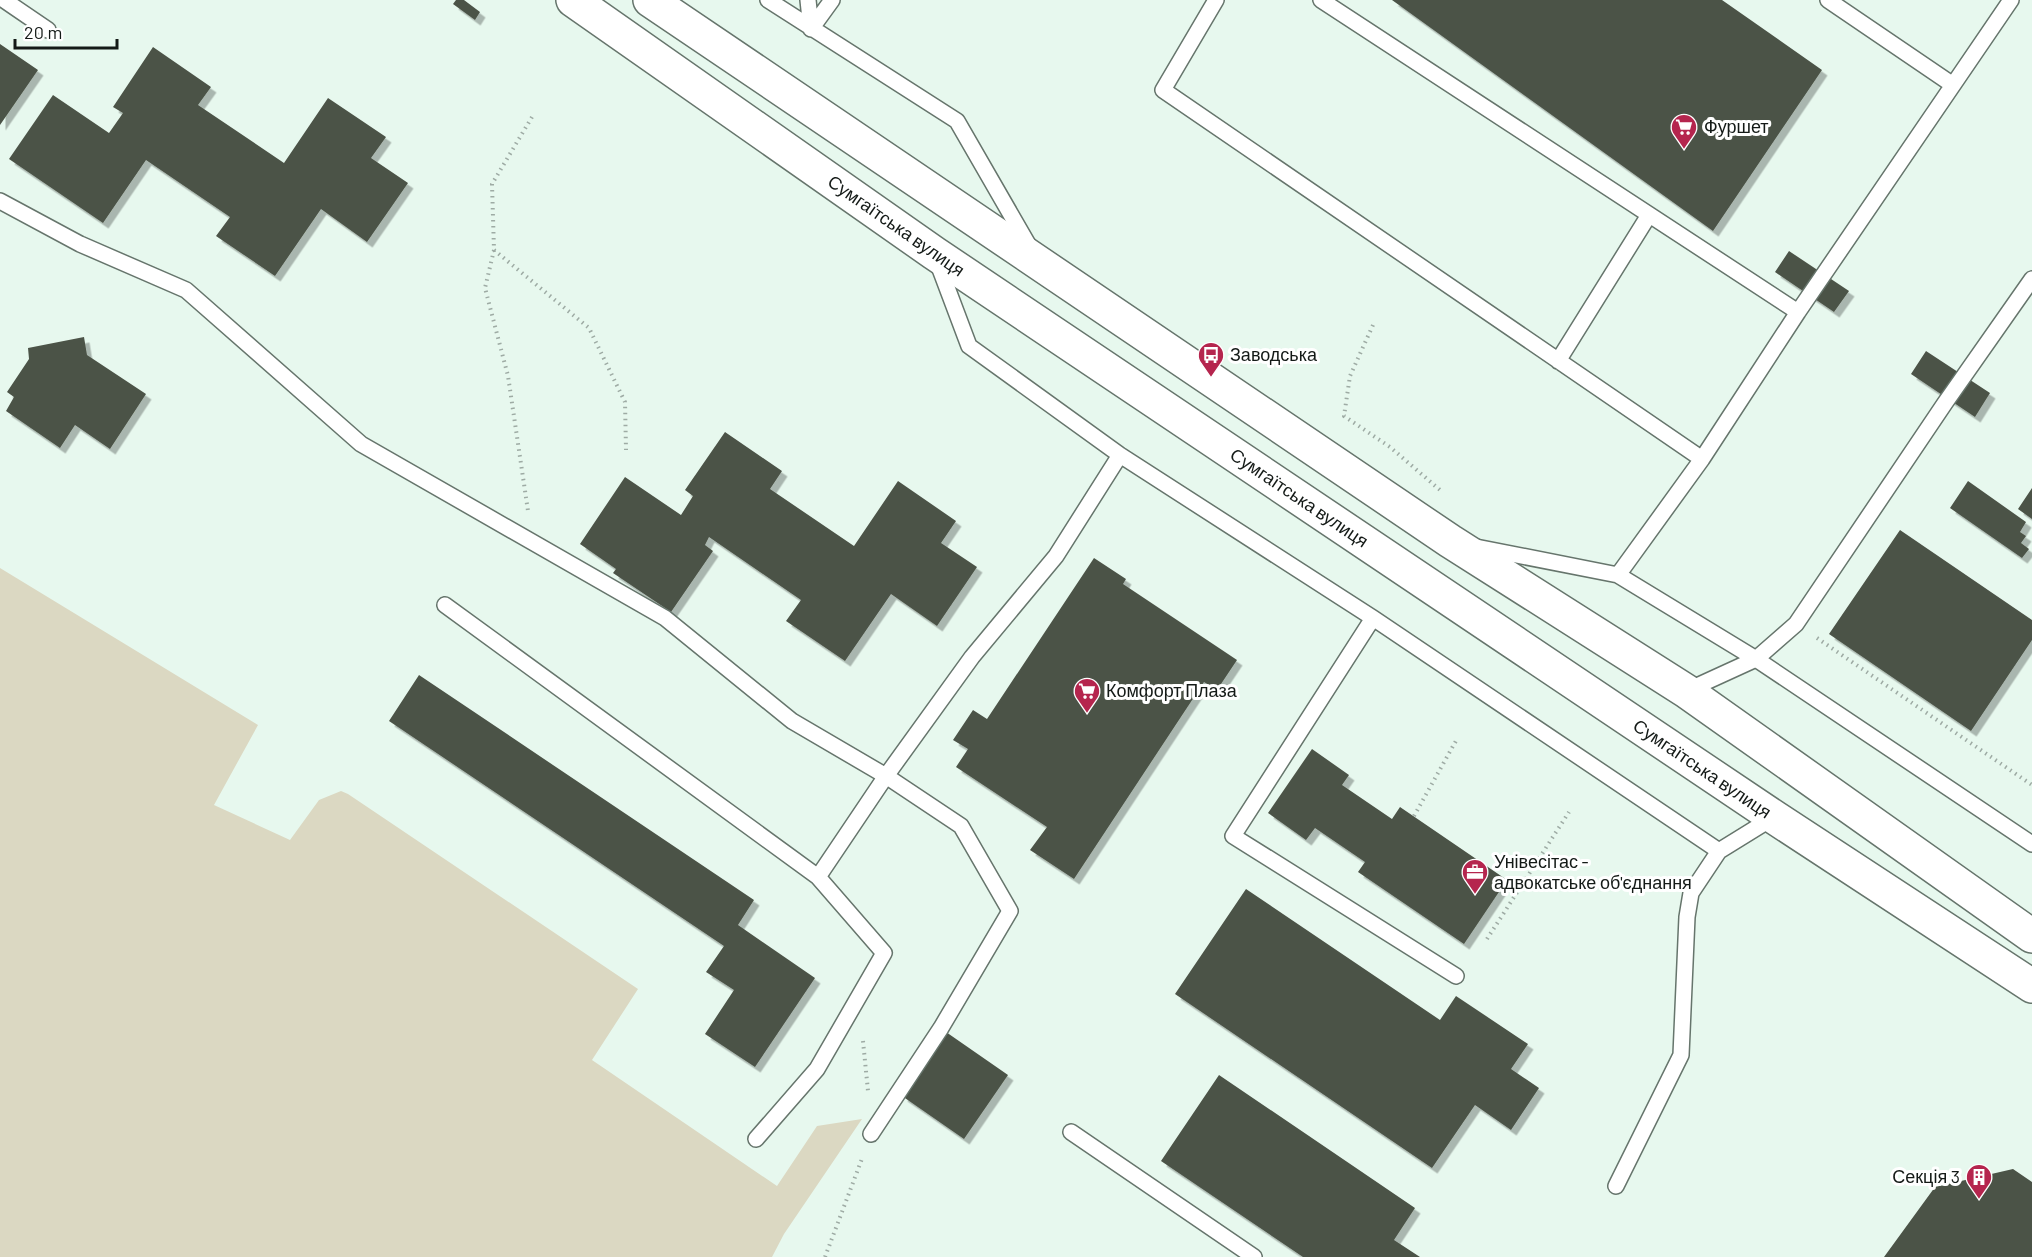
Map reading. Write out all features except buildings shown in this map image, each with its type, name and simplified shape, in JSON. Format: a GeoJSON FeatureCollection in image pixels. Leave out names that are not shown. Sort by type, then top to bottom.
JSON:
{"type":"FeatureCollection","features":[{"type":"Feature","properties":{"kind":"main road","name":"Сумгаїтська вулиця"},"geometry":{"type":"LineString","coordinates":[[573,0],[934,253],[1774,817],[2032,986]]}},
{"type":"Feature","properties":{"kind":"main road"},"geometry":{"type":"LineString","coordinates":[[650,0],[1450,542],[1686,691],[2032,936]]}},
{"type":"Feature","properties":{"kind":"main road"},"geometry":{"type":"LineString","coordinates":[[1941,927],[1966,890]]}},
{"type":"Feature","properties":{"kind":"lane"},"geometry":{"type":"LineString","coordinates":[[4,0],[48,30]]}},
{"type":"Feature","properties":{"kind":"lane"},"geometry":{"type":"LineString","coordinates":[[768,0],[957,121],[1040,264]]}},
{"type":"Feature","properties":{"kind":"lane"},"geometry":{"type":"LineString","coordinates":[[808,0],[811,29]]}},
{"type":"Feature","properties":{"kind":"lane"},"geometry":{"type":"LineString","coordinates":[[811,29],[832,0]]}},
{"type":"Feature","properties":{"kind":"lane"},"geometry":{"type":"LineString","coordinates":[[1216,0],[1164,90],[1702,459]]}},
{"type":"Feature","properties":{"kind":"lane"},"geometry":{"type":"LineString","coordinates":[[1321,0],[1798,312]]}},
{"type":"Feature","properties":{"kind":"lane"},"geometry":{"type":"LineString","coordinates":[[1828,0],[1953,85]]}},
{"type":"Feature","properties":{"kind":"lane"},"geometry":{"type":"LineString","coordinates":[[1618,575],[1702,459],[1798,312],[2011,0]]}},
{"type":"Feature","properties":{"kind":"lane"},"geometry":{"type":"LineString","coordinates":[[0,201],[80,244],[186,290],[361,444],[665,618],[792,722],[886,776],[961,826],[1010,911],[941,1028],[871,1134]]}},
{"type":"Feature","properties":{"kind":"lane"},"geometry":{"type":"LineString","coordinates":[[1558,361],[1649,215]]}},
{"type":"Feature","properties":{"kind":"lane"},"geometry":{"type":"LineString","coordinates":[[934,253],[969,346],[1120,455],[1373,618],[1719,851]]}},
{"type":"Feature","properties":{"kind":"lane"},"geometry":{"type":"LineString","coordinates":[[1686,691],[1756,659],[1796,624],[2032,279]]}},
{"type":"Feature","properties":{"kind":"lane"},"geometry":{"type":"LineString","coordinates":[[818,877],[886,776],[972,657],[1056,556],[1120,455]]}},
{"type":"Feature","properties":{"kind":"lane"},"geometry":{"type":"LineString","coordinates":[[1450,542],[1618,575],[1756,659],[2032,844]]}},
{"type":"Feature","properties":{"kind":"lane"},"geometry":{"type":"LineString","coordinates":[[445,605],[818,877],[884,953],[817,1069],[756,1139]]}},
{"type":"Feature","properties":{"kind":"lane"},"geometry":{"type":"LineString","coordinates":[[1373,618],[1233,836],[1456,976]]}},
{"type":"Feature","properties":{"kind":"lane"},"geometry":{"type":"LineString","coordinates":[[1616,1186],[1681,1054],[1687,917],[1691,893],[1719,851],[1774,817]]}},
{"type":"Feature","properties":{"kind":"lane"},"geometry":{"type":"LineString","coordinates":[[1071,1132],[1254,1257]]}},
{"type":"Feature","properties":{"kind":"path"},"geometry":{"type":"LineString","coordinates":[[532,117],[492,184],[494,250],[485,288],[507,376],[533,543]]}},
{"type":"Feature","properties":{"kind":"path"},"geometry":{"type":"LineString","coordinates":[[494,250],[589,328],[625,402],[626,450]]}},
{"type":"Feature","properties":{"kind":"path"},"geometry":{"type":"LineString","coordinates":[[1373,325],[1350,376],[1344,416],[1390,447],[1440,490]]}},
{"type":"Feature","properties":{"kind":"path"},"geometry":{"type":"LineString","coordinates":[[1796,624],[2032,785]]}},
{"type":"Feature","properties":{"kind":"path"},"geometry":{"type":"LineString","coordinates":[[1414,816],[1457,739]]}},
{"type":"Feature","properties":{"kind":"path"},"geometry":{"type":"LineString","coordinates":[[1487,939],[1569,812]]}},
{"type":"Feature","properties":{"kind":"shaded area"},"geometry":{"type":"Polygon","coordinates":[[[0,568],[258,725],[214,805],[290,840],[319,800],[341,791],[348,794],[638,989],[592,1060],[777,1186],[817,1126],[862,1119],[784,1234],[772,1257],[0,1257],[0,568]]]}},
{"type":"Feature","properties":{"kind":"place","name":"Фуршет"},"geometry":{"type":"Point","coordinates":[1684,150]}},
{"type":"Feature","properties":{"kind":"place","name":"Заводська"},"geometry":{"type":"Point","coordinates":[1211,378]}},
{"type":"Feature","properties":{"kind":"place","name":"Комфорт Плаза"},"geometry":{"type":"Point","coordinates":[1087,714]}},
{"type":"Feature","properties":{"kind":"place","name":"Унівесітас - адвокатське об'єднання"},"geometry":{"type":"Point","coordinates":[1475,895]}},
{"type":"Feature","properties":{"kind":"place","name":"Секція 3"},"geometry":{"type":"Point","coordinates":[1979,1200]}}]}
